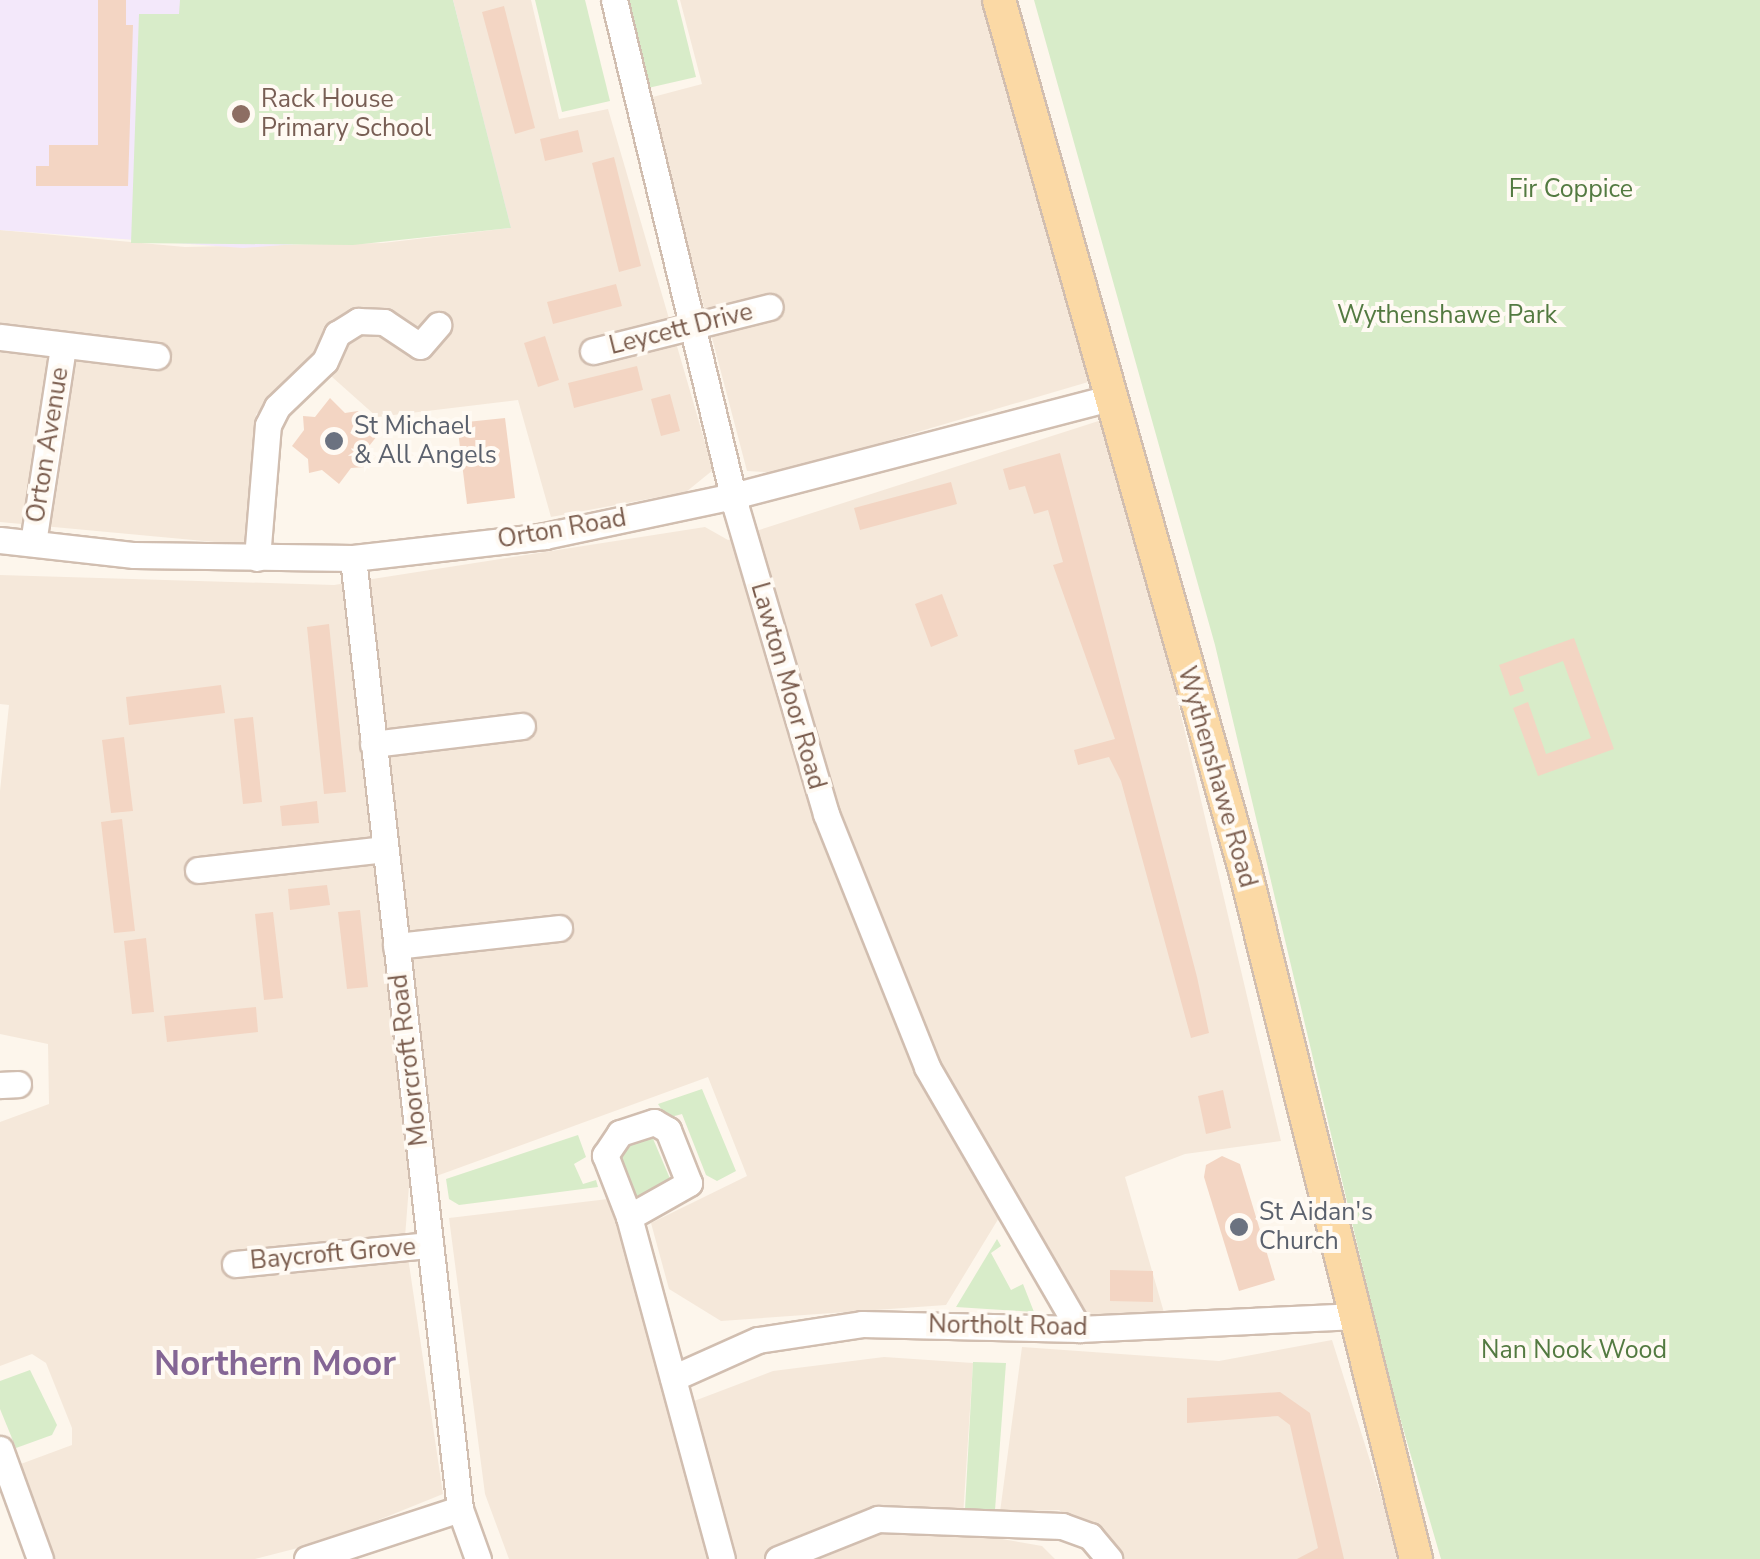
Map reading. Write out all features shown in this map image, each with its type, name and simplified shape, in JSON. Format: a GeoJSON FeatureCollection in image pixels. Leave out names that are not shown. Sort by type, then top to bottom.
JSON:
{"type":"FeatureCollection","features":[{"type":"Feature","properties":{"kind":"main road","name":"Wythenshawe Road"},"geometry":{"type":"LineString","coordinates":[[998,0],[1245,870],[1352,1316],[1416,1559]]}},
{"type":"Feature","properties":{"kind":"street","name":"Lawton Moor Road"},"geometry":{"type":"LineString","coordinates":[[614,0],[695,324],[733,496],[826,814],[926,1067],[1079,1329]]}},
{"type":"Feature","properties":{"kind":"street","name":"Leycett Drive"},"geometry":{"type":"LineString","coordinates":[[593,351],[770,306]]}},
{"type":"Feature","properties":{"kind":"street"},"geometry":{"type":"LineString","coordinates":[[256,558],[268,425],[277,406],[324,361],[336,334],[358,321],[384,322],[420,346],[438,325]]}},
{"type":"Feature","properties":{"kind":"street","name":"Orton Avenue"},"geometry":{"type":"LineString","coordinates":[[0,337],[158,356]]}},
{"type":"Feature","properties":{"kind":"street","name":"Orton Avenue"},"geometry":{"type":"LineString","coordinates":[[33,543],[63,346]]}},
{"type":"Feature","properties":{"kind":"street","name":"Orton Road"},"geometry":{"type":"LineString","coordinates":[[0,540],[256,558],[353,558],[544,536],[733,496],[1112,396]]}},
{"type":"Feature","properties":{"kind":"street","name":"Moorcroft Road"},"geometry":{"type":"LineString","coordinates":[[353,558],[460,1509],[478,1559]]}},
{"type":"Feature","properties":{"kind":"street"},"geometry":{"type":"LineString","coordinates":[[373,744],[522,726]]}},
{"type":"Feature","properties":{"kind":"street"},"geometry":{"type":"LineString","coordinates":[[198,870],[384,849]]}},
{"type":"Feature","properties":{"kind":"street"},"geometry":{"type":"LineString","coordinates":[[396,946],[558,928]]}},
{"type":"Feature","properties":{"kind":"street"},"geometry":{"type":"LineString","coordinates":[[629,1217],[722,1559]]}},
{"type":"Feature","properties":{"kind":"street","name":"Baycroft Grove"},"geometry":{"type":"LineString","coordinates":[[235,1264],[430,1245]]}},
{"type":"Feature","properties":{"kind":"street","name":"Northolt Road"},"geometry":{"type":"LineString","coordinates":[[673,1378],[758,1340],[862,1324],[1079,1329],[1352,1316]]}},
{"type":"Feature","properties":{"kind":"street"},"geometry":{"type":"LineString","coordinates":[[0,1450],[40,1559]]}},
{"type":"Feature","properties":{"kind":"street"},"geometry":{"type":"LineString","coordinates":[[307,1559],[460,1509]]}},
{"type":"Feature","properties":{"kind":"street"},"geometry":{"type":"LineString","coordinates":[[778,1559],[878,1519],[1062,1526],[1090,1536],[1109,1559]]}},
{"type":"Feature","properties":{"kind":"shaded area","name":"Rack House Primary School"},"geometry":{"type":"Polygon","coordinates":[[[0,0],[453,0],[511,228],[243,248],[0,230],[0,0]]]}},
{"type":"Feature","properties":{"kind":"shaded area"},"geometry":{"type":"Polygon","coordinates":[[[453,0],[531,0],[559,119],[608,109],[713,470],[686,492],[551,517],[518,400],[377,417],[322,368],[256,414],[247,545],[0,522],[0,230],[185,247],[383,243],[510,228],[453,0]]]}},
{"type":"Feature","properties":{"kind":"shaded area"},"geometry":{"type":"Polygon","coordinates":[[[680,0],[981,0],[1095,380],[778,473],[747,471],[649,98],[702,84],[680,0]]]}},
{"type":"Feature","properties":{"kind":"shaded area"},"geometry":{"type":"Polygon","coordinates":[[[1111,417],[1281,1141],[1185,1154],[1125,1177],[1165,1316],[1085,1317],[1011,1198],[946,1305],[721,1321],[669,1289],[651,1223],[747,1176],[708,1077],[409,1186],[405,1237],[443,1494],[329,1540],[255,1559],[51,1559],[18,1465],[72,1445],[72,1428],[46,1363],[32,1354],[0,1366],[0,1122],[49,1104],[48,1044],[0,1034],[0,791],[9,705],[0,704],[0,575],[334,585],[705,527],[728,540],[1111,417]]]}},
{"type":"Feature","properties":{"kind":"shaded area"},"geometry":{"type":"Polygon","coordinates":[[[608,1199],[673,1409],[773,1371],[884,1357],[973,1363],[962,1532],[1042,1546],[1055,1559],[509,1559],[485,1494],[449,1218],[608,1199]]]}},
{"type":"Feature","properties":{"kind":"shaded area"},"geometry":{"type":"Polygon","coordinates":[[[1332,1340],[1401,1559],[1125,1559],[1059,1510],[1000,1512],[1022,1347],[1219,1361],[1332,1340]]]}},
{"type":"Feature","properties":{"kind":"green space","name":"Rack House Primary School"},"geometry":{"type":"Polygon","coordinates":[[[180,0],[453,0],[511,228],[353,245],[131,243],[139,14],[179,14],[180,0]]]}},
{"type":"Feature","properties":{"kind":"green space"},"geometry":{"type":"Polygon","coordinates":[[[535,0],[585,0],[610,101],[562,112],[535,0]]]}},
{"type":"Feature","properties":{"kind":"green space"},"geometry":{"type":"Polygon","coordinates":[[[626,0],[677,0],[696,77],[648,88],[626,0]]]}},
{"type":"Feature","properties":{"kind":"green space","name":"Wythenshawe Park"},"geometry":{"type":"Polygon","coordinates":[[[1034,0],[1760,0],[1760,1559],[1441,1559],[1391,1387],[1215,645],[1034,0]]]}},
{"type":"Feature","properties":{"kind":"green space"},"geometry":{"type":"Polygon","coordinates":[[[702,1089],[736,1171],[717,1181],[706,1175],[682,1114],[667,1118],[658,1104],[702,1089]]]}},
{"type":"Feature","properties":{"kind":"green space"},"geometry":{"type":"Polygon","coordinates":[[[651,1134],[671,1181],[641,1199],[628,1196],[611,1150],[651,1134]]]}},
{"type":"Feature","properties":{"kind":"green space"},"geometry":{"type":"Polygon","coordinates":[[[578,1135],[586,1157],[574,1164],[583,1184],[596,1180],[598,1187],[459,1205],[449,1199],[446,1179],[578,1135]]]}},
{"type":"Feature","properties":{"kind":"green space"},"geometry":{"type":"Polygon","coordinates":[[[997,1239],[1001,1246],[991,1253],[1011,1290],[1023,1284],[1034,1312],[956,1307],[997,1239]]]}},
{"type":"Feature","properties":{"kind":"green space"},"geometry":{"type":"Polygon","coordinates":[[[973,1362],[1006,1363],[995,1510],[965,1509],[973,1362]]]}},
{"type":"Feature","properties":{"kind":"green space"},"geometry":{"type":"Polygon","coordinates":[[[30,1370],[57,1425],[52,1435],[16,1448],[0,1409],[0,1381],[30,1370]]]}},
{"type":"Feature","properties":{"kind":"building"},"geometry":{"type":"Polygon","coordinates":[[[98,0],[126,0],[126,25],[133,25],[128,186],[36,186],[36,166],[49,166],[49,145],[98,145],[98,0]]]}},
{"type":"Feature","properties":{"kind":"building"},"geometry":{"type":"Polygon","coordinates":[[[504,6],[535,128],[515,134],[482,12],[504,6]]]}},
{"type":"Feature","properties":{"kind":"building"},"geometry":{"type":"Polygon","coordinates":[[[578,130],[583,152],[545,161],[540,139],[578,130]]]}},
{"type":"Feature","properties":{"kind":"building"},"geometry":{"type":"Polygon","coordinates":[[[614,157],[641,266],[619,272],[592,163],[614,157]]]}},
{"type":"Feature","properties":{"kind":"building"},"geometry":{"type":"Polygon","coordinates":[[[616,284],[622,306],[553,324],[547,302],[616,284]]]}},
{"type":"Feature","properties":{"kind":"building"},"geometry":{"type":"Polygon","coordinates":[[[545,336],[559,380],[538,387],[524,343],[545,336]]]}},
{"type":"Feature","properties":{"kind":"building"},"geometry":{"type":"Polygon","coordinates":[[[637,366],[643,390],[574,408],[568,383],[637,366]]]}},
{"type":"Feature","properties":{"kind":"building"},"geometry":{"type":"Polygon","coordinates":[[[670,394],[680,431],[661,436],[651,399],[670,394]]]}},
{"type":"Feature","properties":{"kind":"building","name":"St Michael & All Angels"},"geometry":{"type":"Polygon","coordinates":[[[330,398],[345,413],[358,411],[377,436],[362,455],[365,467],[351,468],[339,484],[322,470],[309,473],[308,459],[292,446],[304,430],[303,416],[315,417],[330,398]]]}},
{"type":"Feature","properties":{"kind":"building"},"geometry":{"type":"Polygon","coordinates":[[[505,418],[515,498],[467,504],[457,423],[505,418]]]}},
{"type":"Feature","properties":{"kind":"building"},"geometry":{"type":"Polygon","coordinates":[[[1060,453],[1197,977],[1209,1033],[1191,1038],[1121,781],[1109,757],[1078,765],[1074,750],[1115,739],[1053,565],[1063,562],[1048,510],[1034,514],[1025,486],[1009,490],[1003,469],[1060,453]]]}},
{"type":"Feature","properties":{"kind":"building"},"geometry":{"type":"Polygon","coordinates":[[[951,482],[957,504],[860,530],[854,508],[951,482]]]}},
{"type":"Feature","properties":{"kind":"building"},"geometry":{"type":"Polygon","coordinates":[[[942,594],[958,636],[931,647],[915,604],[942,594]]]}},
{"type":"Feature","properties":{"kind":"building"},"geometry":{"type":"Polygon","coordinates":[[[329,624],[346,792],[324,794],[307,627],[329,624]]]}},
{"type":"Feature","properties":{"kind":"building"},"geometry":{"type":"Polygon","coordinates":[[[1574,638],[1614,749],[1538,776],[1513,708],[1528,702],[1546,754],[1591,738],[1563,661],[1519,677],[1524,691],[1510,696],[1499,665],[1574,638]]]}},
{"type":"Feature","properties":{"kind":"building"},"geometry":{"type":"Polygon","coordinates":[[[221,685],[225,713],[129,725],[126,697],[221,685]]]}},
{"type":"Feature","properties":{"kind":"building"},"geometry":{"type":"Polygon","coordinates":[[[253,717],[262,802],[243,804],[234,719],[253,717]]]}},
{"type":"Feature","properties":{"kind":"building"},"geometry":{"type":"Polygon","coordinates":[[[124,737],[133,811],[111,813],[102,740],[124,737]]]}},
{"type":"Feature","properties":{"kind":"building"},"geometry":{"type":"Polygon","coordinates":[[[317,801],[319,823],[282,826],[280,806],[317,801]]]}},
{"type":"Feature","properties":{"kind":"building"},"geometry":{"type":"Polygon","coordinates":[[[122,819],[135,931],[114,933],[101,822],[122,819]]]}},
{"type":"Feature","properties":{"kind":"building"},"geometry":{"type":"Polygon","coordinates":[[[327,885],[330,905],[290,910],[288,889],[327,885]]]}},
{"type":"Feature","properties":{"kind":"building"},"geometry":{"type":"Polygon","coordinates":[[[360,910],[368,987],[347,989],[338,912],[360,910]]]}},
{"type":"Feature","properties":{"kind":"building"},"geometry":{"type":"Polygon","coordinates":[[[273,912],[283,998],[264,1000],[255,914],[273,912]]]}},
{"type":"Feature","properties":{"kind":"building"},"geometry":{"type":"Polygon","coordinates":[[[146,938],[154,1012],[132,1014],[124,941],[146,938]]]}},
{"type":"Feature","properties":{"kind":"building"},"geometry":{"type":"Polygon","coordinates":[[[256,1007],[258,1032],[167,1042],[164,1016],[256,1007]]]}},
{"type":"Feature","properties":{"kind":"building"},"geometry":{"type":"Polygon","coordinates":[[[1223,1090],[1231,1128],[1206,1134],[1198,1096],[1223,1090]]]}},
{"type":"Feature","properties":{"kind":"building"},"geometry":{"type":"Polygon","coordinates":[[[1222,1156],[1240,1164],[1275,1280],[1239,1291],[1204,1177],[1206,1165],[1222,1156]]]}},
{"type":"Feature","properties":{"kind":"building"},"geometry":{"type":"Polygon","coordinates":[[[1110,1270],[1153,1271],[1153,1302],[1110,1301],[1110,1270]]]}},
{"type":"Feature","properties":{"kind":"building"},"geometry":{"type":"Polygon","coordinates":[[[1280,1392],[1310,1413],[1344,1559],[1297,1559],[1318,1548],[1290,1425],[1278,1416],[1187,1423],[1187,1398],[1280,1392]]]}},
{"type":"Feature","properties":{"kind":"place","name":"Rack House Primary School"},"geometry":{"type":"Point","coordinates":[241,114]}},
{"type":"Feature","properties":{"kind":"place","name":"St Michael & All Angels"},"geometry":{"type":"Point","coordinates":[334,441]}},
{"type":"Feature","properties":{"kind":"place","name":"St Aidan's Church"},"geometry":{"type":"Point","coordinates":[1239,1227]}},
{"type":"Feature","properties":{"kind":"district","name":"Northern Moor"},"geometry":{"type":"Point","coordinates":[275,1364]}},
{"type":"Feature","properties":{"kind":"park label","name":"Fir Coppice"},"geometry":{"type":"Point","coordinates":[1571,189]}},
{"type":"Feature","properties":{"kind":"park label","name":"Nan Nook Wood"},"geometry":{"type":"Point","coordinates":[1574,1350]}}]}
